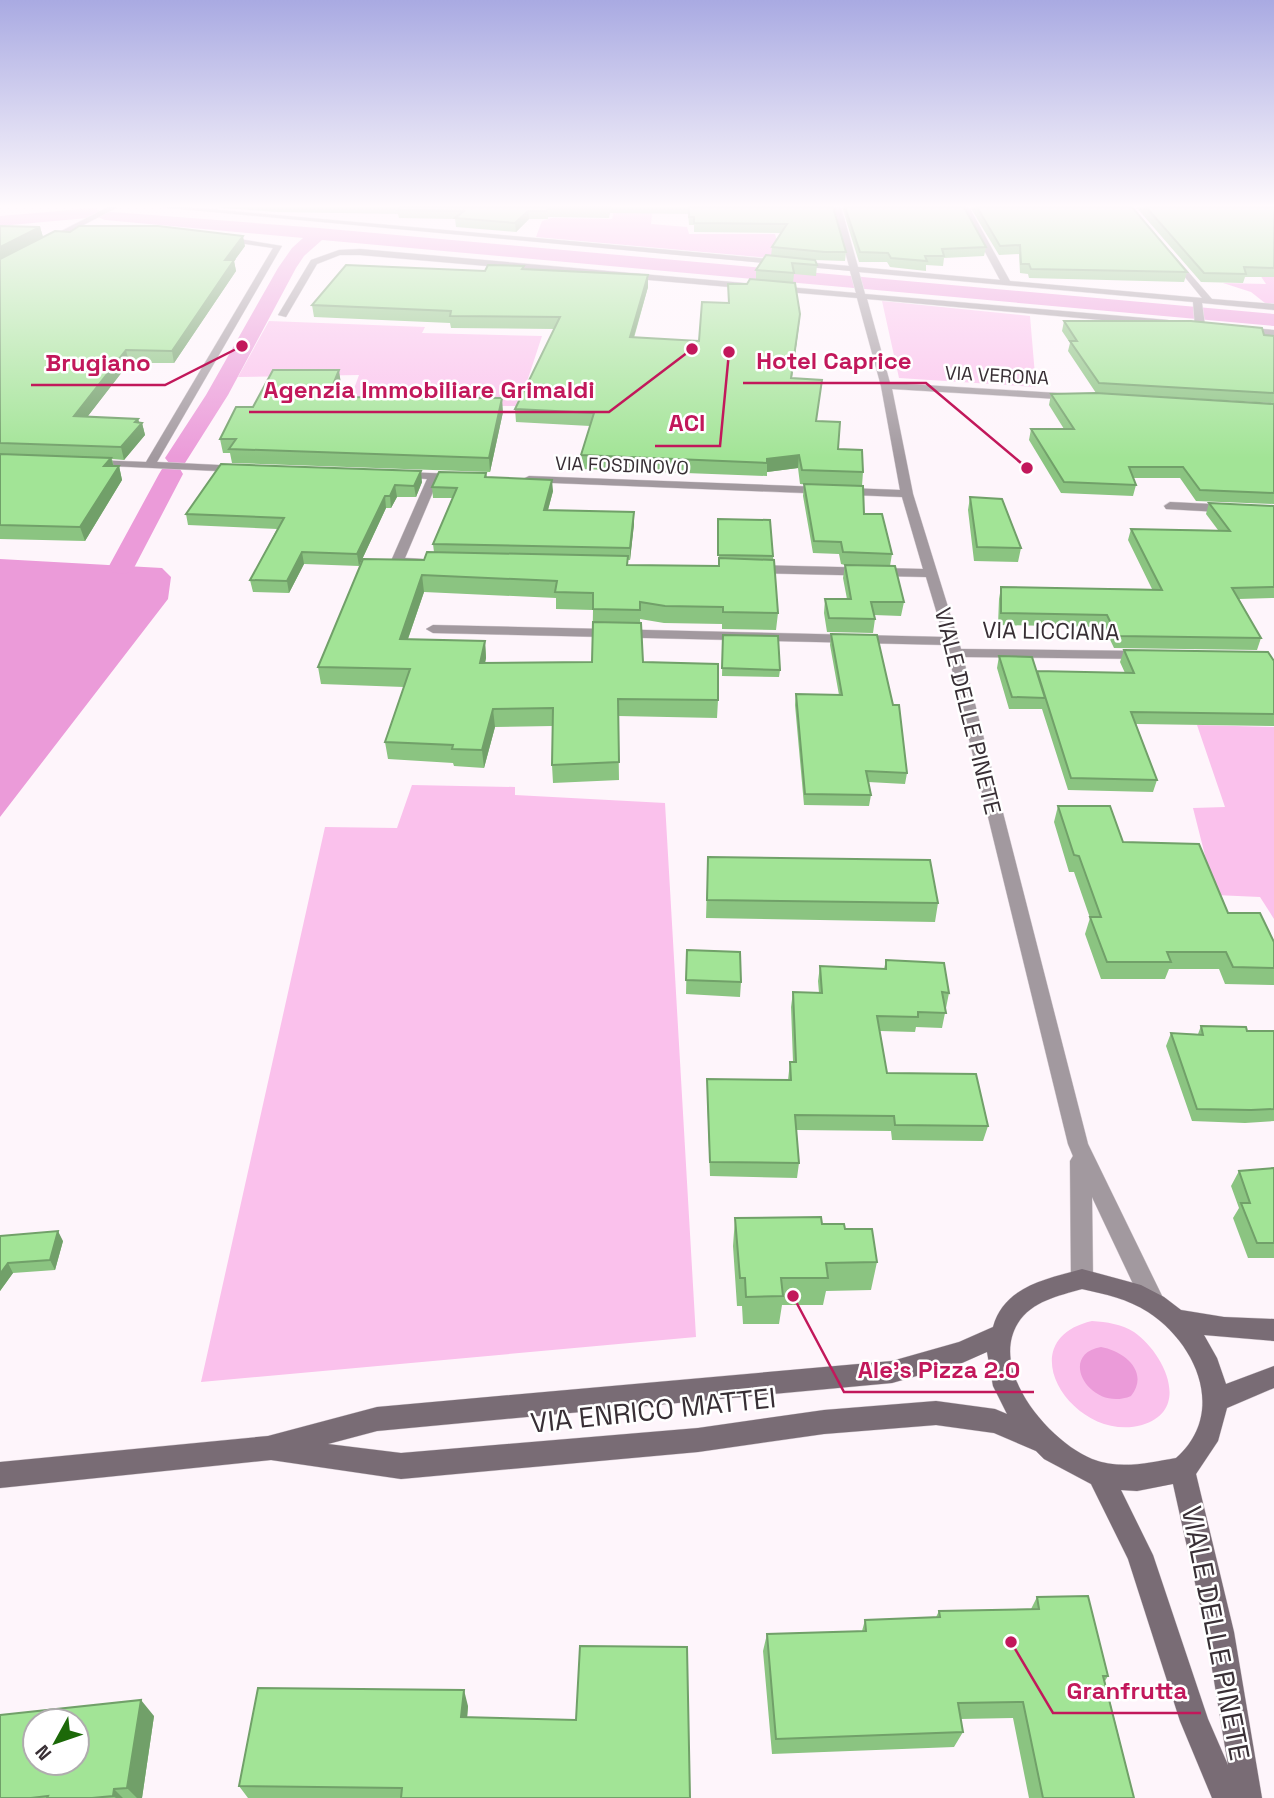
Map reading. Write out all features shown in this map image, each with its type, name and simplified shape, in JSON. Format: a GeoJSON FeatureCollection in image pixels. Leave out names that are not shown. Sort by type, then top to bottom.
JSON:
{"type":"FeatureCollection","features":[{"type":"Feature","properties":{"kind":"main road","name":"VIALE DELLE PINETE"},"geometry":{"type":"LineString","coordinates":[[1082,1279],[1118,1285],[1153,1302],[1177,1320],[1196,1343],[1210,1368],[1217,1401],[1212,1433],[1194,1458],[1182,1469],[1130,1479],[1099,1473],[1069,1461],[1041,1441],[1019,1416],[1004,1389],[998,1361],[1000,1335],[1011,1311],[1029,1294],[1054,1283],[1082,1279]]}},
{"type":"Feature","properties":{"kind":"main road"},"geometry":{"type":"LineString","coordinates":[[1177,1320],[1224,1328],[1274,1331]]}},
{"type":"Feature","properties":{"kind":"main road","name":"VIA ENRICO MATTEI"},"geometry":{"type":"LineString","coordinates":[[0,1475],[268,1448],[377,1419],[892,1372],[962,1352],[1000,1335]]}},
{"type":"Feature","properties":{"kind":"main road"},"geometry":{"type":"LineString","coordinates":[[1217,1401],[1259,1381],[1274,1377]]}},
{"type":"Feature","properties":{"kind":"main road","name":"VIA ENRICO MATTEI"},"geometry":{"type":"LineString","coordinates":[[268,1448],[401,1466],[698,1440],[824,1422],[936,1413],[995,1421],[1041,1441]]}},
{"type":"Feature","properties":{"kind":"main road","name":"VIALE DELLE PINETE"},"geometry":{"type":"LineString","coordinates":[[1182,1469],[1205,1555],[1238,1723],[1247,1798]]}},
{"type":"Feature","properties":{"kind":"main road","name":"VIALE DELLE PINETE"},"geometry":{"type":"LineString","coordinates":[[1099,1473],[1139,1555],[1194,1721],[1227,1798]]}},
{"type":"Feature","properties":{"kind":"street"},"geometry":{"type":"LineString","coordinates":[[150,465],[252,291]]}},
{"type":"Feature","properties":{"kind":"street"},"geometry":{"type":"LineString","coordinates":[[283,315],[297,291]]}},
{"type":"Feature","properties":{"kind":"street"},"geometry":{"type":"LineString","coordinates":[[826,291],[1173,324]]}},
{"type":"Feature","properties":{"kind":"street","name":"VIALE DELLE PINETE"},"geometry":{"type":"LineString","coordinates":[[862,291],[886,386],[907,494],[933,573],[953,647],[1081,1154],[1153,1302]]}},
{"type":"Feature","properties":{"kind":"street"},"geometry":{"type":"LineString","coordinates":[[1096,291],[1274,307]]}},
{"type":"Feature","properties":{"kind":"street"},"geometry":{"type":"LineString","coordinates":[[1201,291],[1209,301]]}},
{"type":"Feature","properties":{"kind":"street"},"geometry":{"type":"LineString","coordinates":[[1198,301],[1200,324]]}},
{"type":"Feature","properties":{"kind":"street"},"geometry":{"type":"LineString","coordinates":[[1186,325],[1212,327]]}},
{"type":"Feature","properties":{"kind":"street"},"geometry":{"type":"LineString","coordinates":[[1225,328],[1274,333]]}},
{"type":"Feature","properties":{"kind":"street","name":"VIA VERONA"},"geometry":{"type":"LineString","coordinates":[[886,386],[1080,397]]}},
{"type":"Feature","properties":{"kind":"street"},"geometry":{"type":"LineString","coordinates":[[82,463],[258,469]]}},
{"type":"Feature","properties":{"kind":"street"},"geometry":{"type":"LineString","coordinates":[[393,475],[471,477]]}},
{"type":"Feature","properties":{"kind":"street"},"geometry":{"type":"LineString","coordinates":[[433,476],[397,561],[438,562]]}},
{"type":"Feature","properties":{"kind":"street","name":"VIA FOSDINOVO"},"geometry":{"type":"LineString","coordinates":[[509,479],[907,494]]}},
{"type":"Feature","properties":{"kind":"street"},"geometry":{"type":"LineString","coordinates":[[1170,506],[1274,511]]}},
{"type":"Feature","properties":{"kind":"street"},"geometry":{"type":"LineString","coordinates":[[740,569],[933,573]]}},
{"type":"Feature","properties":{"kind":"street","name":"VIA LICCIANA"},"geometry":{"type":"LineString","coordinates":[[433,629],[1163,655]]}},
{"type":"Feature","properties":{"kind":"street","name":"VIALE DELLE PINETE"},"geometry":{"type":"LineString","coordinates":[[1081,1154],[1082,1279]]}},
{"type":"Feature","properties":{"kind":"shaded area"},"geometry":{"type":"Polygon","coordinates":[[[1248,291],[1274,291],[1274,304],[1265,303],[1248,291]]]}},
{"type":"Feature","properties":{"kind":"shaded area"},"geometry":{"type":"Polygon","coordinates":[[[882,301],[1030,316],[1036,387],[899,378],[882,301]]]}},
{"type":"Feature","properties":{"kind":"shaded area"},"geometry":{"type":"Polygon","coordinates":[[[269,321],[425,327],[422,333],[542,336],[519,406],[348,405],[359,375],[238,377],[269,321]]]}},
{"type":"Feature","properties":{"kind":"shaded area"},"geometry":{"type":"Polygon","coordinates":[[[0,559],[162,568],[171,577],[168,599],[0,817],[0,559]]]}},
{"type":"Feature","properties":{"kind":"shaded area"},"geometry":{"type":"Polygon","coordinates":[[[1197,725],[1274,727],[1274,919],[1260,897],[1215,895],[1193,808],[1225,807],[1197,725]]]}},
{"type":"Feature","properties":{"kind":"shaded area"},"geometry":{"type":"Polygon","coordinates":[[[412,785],[515,787],[515,795],[665,803],[696,1337],[201,1382],[325,827],[397,828],[412,785]]]}},
{"type":"Feature","properties":{"kind":"shaded area"},"geometry":{"type":"Polygon","coordinates":[[[1092,1321],[1129,1329],[1155,1353],[1163,1366],[1170,1394],[1166,1407],[1157,1418],[1142,1425],[1117,1427],[1094,1420],[1074,1406],[1060,1388],[1052,1368],[1054,1348],[1067,1332],[1092,1321]]]}},
{"type":"Feature","properties":{"kind":"shaded area"},"geometry":{"type":"Polygon","coordinates":[[[1101,1347],[1118,1353],[1132,1364],[1138,1379],[1131,1396],[1116,1399],[1103,1397],[1084,1381],[1080,1371],[1081,1360],[1088,1352],[1101,1347]]]}},
{"type":"Feature","properties":{"kind":"building"},"geometry":{"type":"Polygon","coordinates":[[[0,291],[213,291],[172,351],[126,350],[74,416],[138,419],[135,422],[142,423],[121,447],[0,443],[0,291]]]}},
{"type":"Feature","properties":{"kind":"building"},"geometry":{"type":"Polygon","coordinates":[[[324,291],[643,291],[630,337],[699,341],[702,302],[729,303],[728,291],[796,291],[800,314],[791,378],[822,380],[816,421],[840,422],[838,449],[862,450],[863,472],[802,470],[799,455],[767,459],[767,463],[581,455],[594,413],[515,409],[560,317],[450,316],[451,311],[312,305],[324,291]]]}},
{"type":"Feature","properties":{"kind":"building"},"geometry":{"type":"Polygon","coordinates":[[[1064,321],[1191,321],[1262,328],[1264,335],[1274,336],[1274,393],[1099,383],[1070,341],[1077,341],[1064,321]]]}},
{"type":"Feature","properties":{"kind":"building"},"geometry":{"type":"Polygon","coordinates":[[[273,370],[339,370],[328,397],[502,398],[489,458],[229,449],[236,439],[220,439],[236,407],[253,407],[273,370]]]}},
{"type":"Feature","properties":{"kind":"building"},"geometry":{"type":"Polygon","coordinates":[[[1096,393],[1274,404],[1274,493],[1200,490],[1183,467],[1129,467],[1136,485],[1064,482],[1031,429],[1074,429],[1051,394],[1096,393]]]}},
{"type":"Feature","properties":{"kind":"building"},"geometry":{"type":"Polygon","coordinates":[[[0,454],[111,458],[104,466],[119,466],[80,527],[0,525],[0,454]]]}},
{"type":"Feature","properties":{"kind":"building"},"geometry":{"type":"Polygon","coordinates":[[[221,464],[421,471],[414,486],[395,485],[390,496],[385,496],[357,554],[302,552],[287,581],[250,580],[284,518],[186,514],[221,464]]]}},
{"type":"Feature","properties":{"kind":"building"},"geometry":{"type":"Polygon","coordinates":[[[439,472],[486,473],[485,477],[552,480],[544,510],[634,512],[630,548],[433,544],[457,488],[432,487],[439,472]]]}},
{"type":"Feature","properties":{"kind":"building"},"geometry":{"type":"Polygon","coordinates":[[[804,484],[863,486],[864,514],[882,514],[892,554],[843,552],[841,542],[814,541],[804,484]]]}},
{"type":"Feature","properties":{"kind":"building"},"geometry":{"type":"Polygon","coordinates":[[[970,497],[1002,499],[1021,548],[977,547],[970,497]]]}},
{"type":"Feature","properties":{"kind":"building"},"geometry":{"type":"Polygon","coordinates":[[[1209,503],[1274,506],[1274,587],[1232,588],[1261,638],[1117,636],[1107,615],[1001,613],[1001,587],[1162,590],[1131,529],[1230,531],[1209,503]]]}},
{"type":"Feature","properties":{"kind":"building"},"geometry":{"type":"Polygon","coordinates":[[[718,519],[770,520],[773,556],[718,555],[718,519]]]}},
{"type":"Feature","properties":{"kind":"building"},"geometry":{"type":"Polygon","coordinates":[[[427,552],[628,556],[627,565],[719,566],[719,558],[774,560],[778,613],[723,612],[723,607],[665,606],[640,602],[640,610],[593,609],[593,593],[555,592],[557,581],[422,575],[400,639],[485,641],[480,663],[592,662],[593,622],[641,623],[643,662],[718,664],[718,700],[618,699],[619,762],[552,765],[553,708],[493,709],[482,750],[452,749],[453,745],[385,742],[410,669],[318,667],[363,559],[424,560],[427,552]]]}},
{"type":"Feature","properties":{"kind":"building"},"geometry":{"type":"Polygon","coordinates":[[[845,565],[895,566],[904,602],[871,602],[875,619],[829,618],[825,599],[851,599],[845,565]]]}},
{"type":"Feature","properties":{"kind":"building"},"geometry":{"type":"Polygon","coordinates":[[[831,634],[877,635],[893,705],[899,705],[907,773],[866,771],[871,795],[805,794],[796,694],[842,695],[831,634]]]}},
{"type":"Feature","properties":{"kind":"building"},"geometry":{"type":"Polygon","coordinates":[[[723,635],[778,636],[780,670],[722,668],[723,635]]]}},
{"type":"Feature","properties":{"kind":"building"},"geometry":{"type":"Polygon","coordinates":[[[1124,650],[1268,652],[1274,661],[1274,714],[1131,712],[1157,780],[1071,778],[1037,671],[1134,673],[1124,650]]]}},
{"type":"Feature","properties":{"kind":"building"},"geometry":{"type":"Polygon","coordinates":[[[999,656],[1032,657],[1045,698],[1012,697],[999,656]]]}},
{"type":"Feature","properties":{"kind":"building"},"geometry":{"type":"Polygon","coordinates":[[[1058,806],[1110,806],[1123,842],[1199,844],[1228,913],[1260,913],[1274,942],[1274,968],[1233,967],[1226,952],[1167,952],[1171,962],[1107,962],[1090,917],[1101,917],[1079,856],[1074,855],[1058,806]]]}},
{"type":"Feature","properties":{"kind":"building"},"geometry":{"type":"Polygon","coordinates":[[[708,857],[930,860],[938,903],[707,900],[708,857]]]}},
{"type":"Feature","properties":{"kind":"building"},"geometry":{"type":"Polygon","coordinates":[[[687,950],[740,952],[741,982],[686,980],[687,950]]]}},
{"type":"Feature","properties":{"kind":"building"},"geometry":{"type":"Polygon","coordinates":[[[886,960],[944,963],[949,993],[942,992],[946,1013],[918,1012],[918,1017],[877,1016],[887,1073],[976,1074],[988,1126],[895,1125],[894,1116],[795,1115],[799,1163],[710,1162],[707,1079],[791,1080],[790,1062],[796,1062],[793,992],[822,993],[820,966],[886,969],[886,960]]]}},
{"type":"Feature","properties":{"kind":"building"},"geometry":{"type":"Polygon","coordinates":[[[1201,1026],[1274,1031],[1274,1109],[1197,1109],[1171,1033],[1203,1035],[1201,1026]]]}},
{"type":"Feature","properties":{"kind":"building"},"geometry":{"type":"Polygon","coordinates":[[[1274,1168],[1274,1243],[1257,1243],[1241,1203],[1250,1203],[1239,1171],[1274,1168]]]}},
{"type":"Feature","properties":{"kind":"building"},"geometry":{"type":"Polygon","coordinates":[[[821,1217],[822,1224],[844,1224],[845,1229],[872,1229],[877,1262],[826,1263],[828,1278],[781,1278],[783,1296],[746,1297],[745,1278],[740,1278],[735,1218],[821,1217]]]}},
{"type":"Feature","properties":{"kind":"building"},"geometry":{"type":"Polygon","coordinates":[[[58,1231],[50,1260],[8,1263],[0,1274],[0,1236],[58,1231]]]}},
{"type":"Feature","properties":{"kind":"building"},"geometry":{"type":"Polygon","coordinates":[[[1088,1596],[1108,1676],[1103,1676],[1134,1798],[1043,1798],[1023,1702],[958,1703],[963,1732],[776,1739],[767,1634],[866,1631],[865,1620],[940,1617],[939,1611],[1039,1609],[1037,1597],[1088,1596]]]}},
{"type":"Feature","properties":{"kind":"building"},"geometry":{"type":"Polygon","coordinates":[[[580,1646],[687,1647],[690,1798],[401,1798],[402,1788],[239,1786],[258,1688],[464,1690],[461,1717],[576,1720],[580,1646]]]}},
{"type":"Feature","properties":{"kind":"building"},"geometry":{"type":"Polygon","coordinates":[[[141,1700],[127,1788],[114,1789],[113,1796],[92,1798],[0,1798],[0,1715],[21,1713],[21,1777],[91,1777],[91,1707],[75,1707],[141,1700]]]}},
{"type":"Feature","properties":{"kind":"waterway"},"geometry":{"type":"LineString","coordinates":[[177,458],[217,395],[274,291]]}},
{"type":"Feature","properties":{"kind":"waterway"},"geometry":{"type":"LineString","coordinates":[[950,291],[1274,320]]}},
{"type":"Feature","properties":{"kind":"waterway"},"geometry":{"type":"LineString","coordinates":[[122,566],[171,474]]}},
{"type":"Feature","properties":{"kind":"place","name":"Brugiano"},"geometry":{"type":"Point","coordinates":[242,346]}},
{"type":"Feature","properties":{"kind":"place","name":"Agenzia Immobiliare Grimaldi"},"geometry":{"type":"Point","coordinates":[692,349]}},
{"type":"Feature","properties":{"kind":"place","name":"ACI"},"geometry":{"type":"Point","coordinates":[729,352]}},
{"type":"Feature","properties":{"kind":"place","name":"Hotel Caprice"},"geometry":{"type":"Point","coordinates":[1027,468]}},
{"type":"Feature","properties":{"kind":"place","name":"Ale's Pizza 2.0"},"geometry":{"type":"Point","coordinates":[793,1296]}},
{"type":"Feature","properties":{"kind":"place","name":"Granfrutta"},"geometry":{"type":"Point","coordinates":[1011,1642]}}]}
